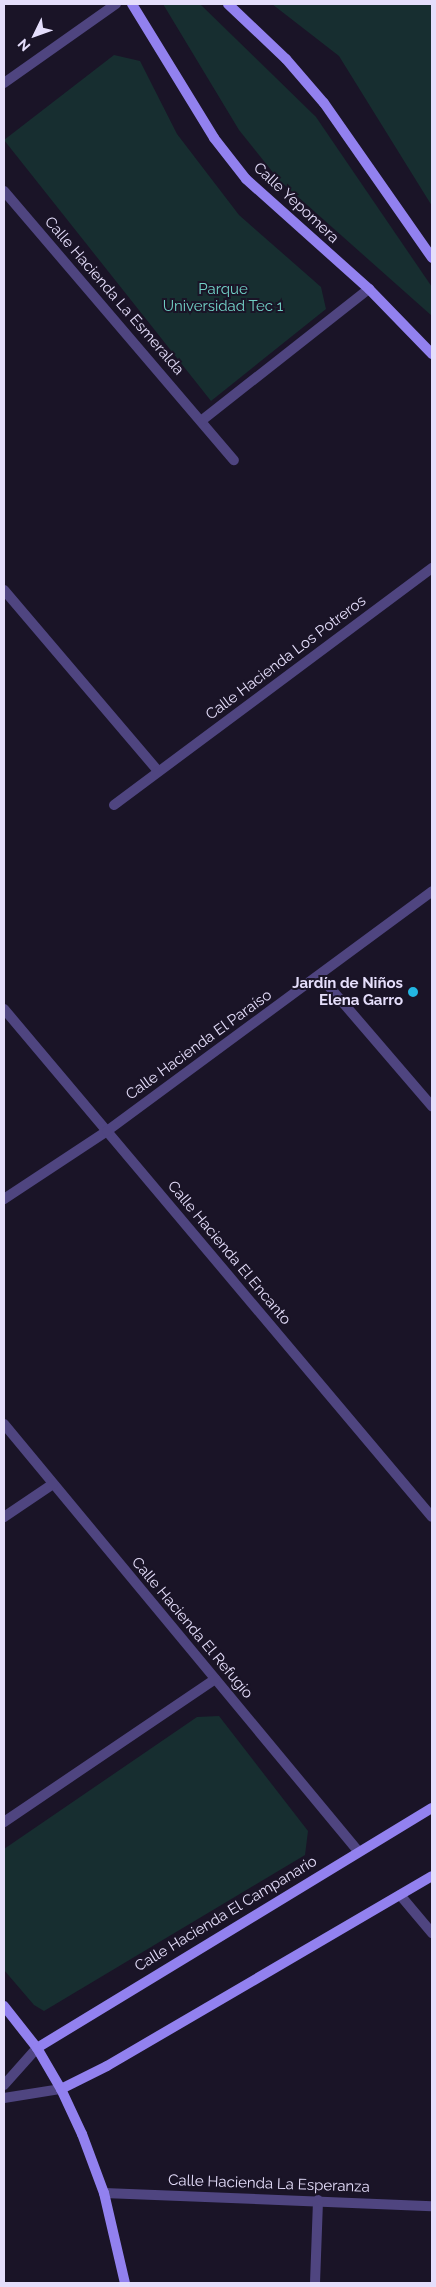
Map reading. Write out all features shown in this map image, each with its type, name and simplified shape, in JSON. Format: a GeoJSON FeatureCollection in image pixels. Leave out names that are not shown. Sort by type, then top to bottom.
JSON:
{"type":"FeatureCollection","features":[{"type":"Feature","properties":{"kind":"street"},"geometry":{"type":"LineString","coordinates":[[4,83],[116,4]]}},
{"type":"Feature","properties":{"kind":"street","name":"Calle Yepomera"},"geometry":{"type":"LineString","coordinates":[[132,4],[214,138],[246,179],[369,290],[432,354]]}},
{"type":"Feature","properties":{"kind":"street"},"geometry":{"type":"LineString","coordinates":[[228,4],[286,59],[324,103],[431,254]]}},
{"type":"Feature","properties":{"kind":"street","name":"Calle Hacienda La Esmeralda"},"geometry":{"type":"LineString","coordinates":[[4,191],[234,460]]}},
{"type":"Feature","properties":{"kind":"street"},"geometry":{"type":"LineString","coordinates":[[201,421],[369,290]]}},
{"type":"Feature","properties":{"kind":"street","name":"Calle Hacienda Los Potreros"},"geometry":{"type":"LineString","coordinates":[[114,805],[432,568]]}},
{"type":"Feature","properties":{"kind":"street"},"geometry":{"type":"LineString","coordinates":[[4,590],[158,771]]}},
{"type":"Feature","properties":{"kind":"street","name":"Calle Hacienda El Paraíso"},"geometry":{"type":"LineString","coordinates":[[4,1199],[107,1131],[432,892]]}},
{"type":"Feature","properties":{"kind":"street"},"geometry":{"type":"LineString","coordinates":[[320,976],[432,1106]]}},
{"type":"Feature","properties":{"kind":"street","name":"Calle Hacienda El Encanto"},"geometry":{"type":"LineString","coordinates":[[4,1009],[432,1517]]}},
{"type":"Feature","properties":{"kind":"street","name":"Calle Hacienda El Refugio"},"geometry":{"type":"LineString","coordinates":[[4,1424],[358,1851]]}},
{"type":"Feature","properties":{"kind":"street"},"geometry":{"type":"LineString","coordinates":[[4,1516],[53,1484]]}},
{"type":"Feature","properties":{"kind":"street"},"geometry":{"type":"LineString","coordinates":[[4,1822],[215,1679]]}},
{"type":"Feature","properties":{"kind":"street","name":"Calle Hacienda El Campanario"},"geometry":{"type":"LineString","coordinates":[[37,2048],[358,1851],[432,1808]]}},
{"type":"Feature","properties":{"kind":"street"},"geometry":{"type":"LineString","coordinates":[[4,2098],[61,2089],[107,2066],[432,1876]]}},
{"type":"Feature","properties":{"kind":"street"},"geometry":{"type":"LineString","coordinates":[[400,1895],[432,1933]]}},
{"type":"Feature","properties":{"kind":"street"},"geometry":{"type":"LineString","coordinates":[[4,2006],[37,2048],[61,2089],[104,2193],[126,2283]]}},
{"type":"Feature","properties":{"kind":"street"},"geometry":{"type":"LineString","coordinates":[[4,2085],[37,2048]]}},
{"type":"Feature","properties":{"kind":"street","name":"Calle Hacienda La Esperanza"},"geometry":{"type":"LineString","coordinates":[[104,2193],[432,2206]]}},
{"type":"Feature","properties":{"kind":"street"},"geometry":{"type":"LineString","coordinates":[[316,2283],[318,2200]]}},
{"type":"Feature","properties":{"kind":"green space"},"geometry":{"type":"Polygon","coordinates":[[[163,4],[200,4],[316,117],[432,287],[432,316],[279,180],[239,130],[163,4]]]}},
{"type":"Feature","properties":{"kind":"green space"},"geometry":{"type":"Polygon","coordinates":[[[272,4],[432,4],[432,206],[339,56],[272,4]]]}},
{"type":"Feature","properties":{"kind":"green space","name":"Parque Universidad Tec 1"},"geometry":{"type":"Polygon","coordinates":[[[114,55],[140,61],[177,134],[239,215],[321,287],[326,309],[211,401],[4,140],[114,55]]]}},
{"type":"Feature","properties":{"kind":"green space"},"geometry":{"type":"Polygon","coordinates":[[[219,1716],[308,1831],[305,1855],[44,2011],[34,2005],[4,1970],[4,1849],[197,1717],[219,1716]]]}},
{"type":"Feature","properties":{"kind":"place","name":"Jardín de Niños Elena Garro"},"geometry":{"type":"Point","coordinates":[413,992]}}]}
